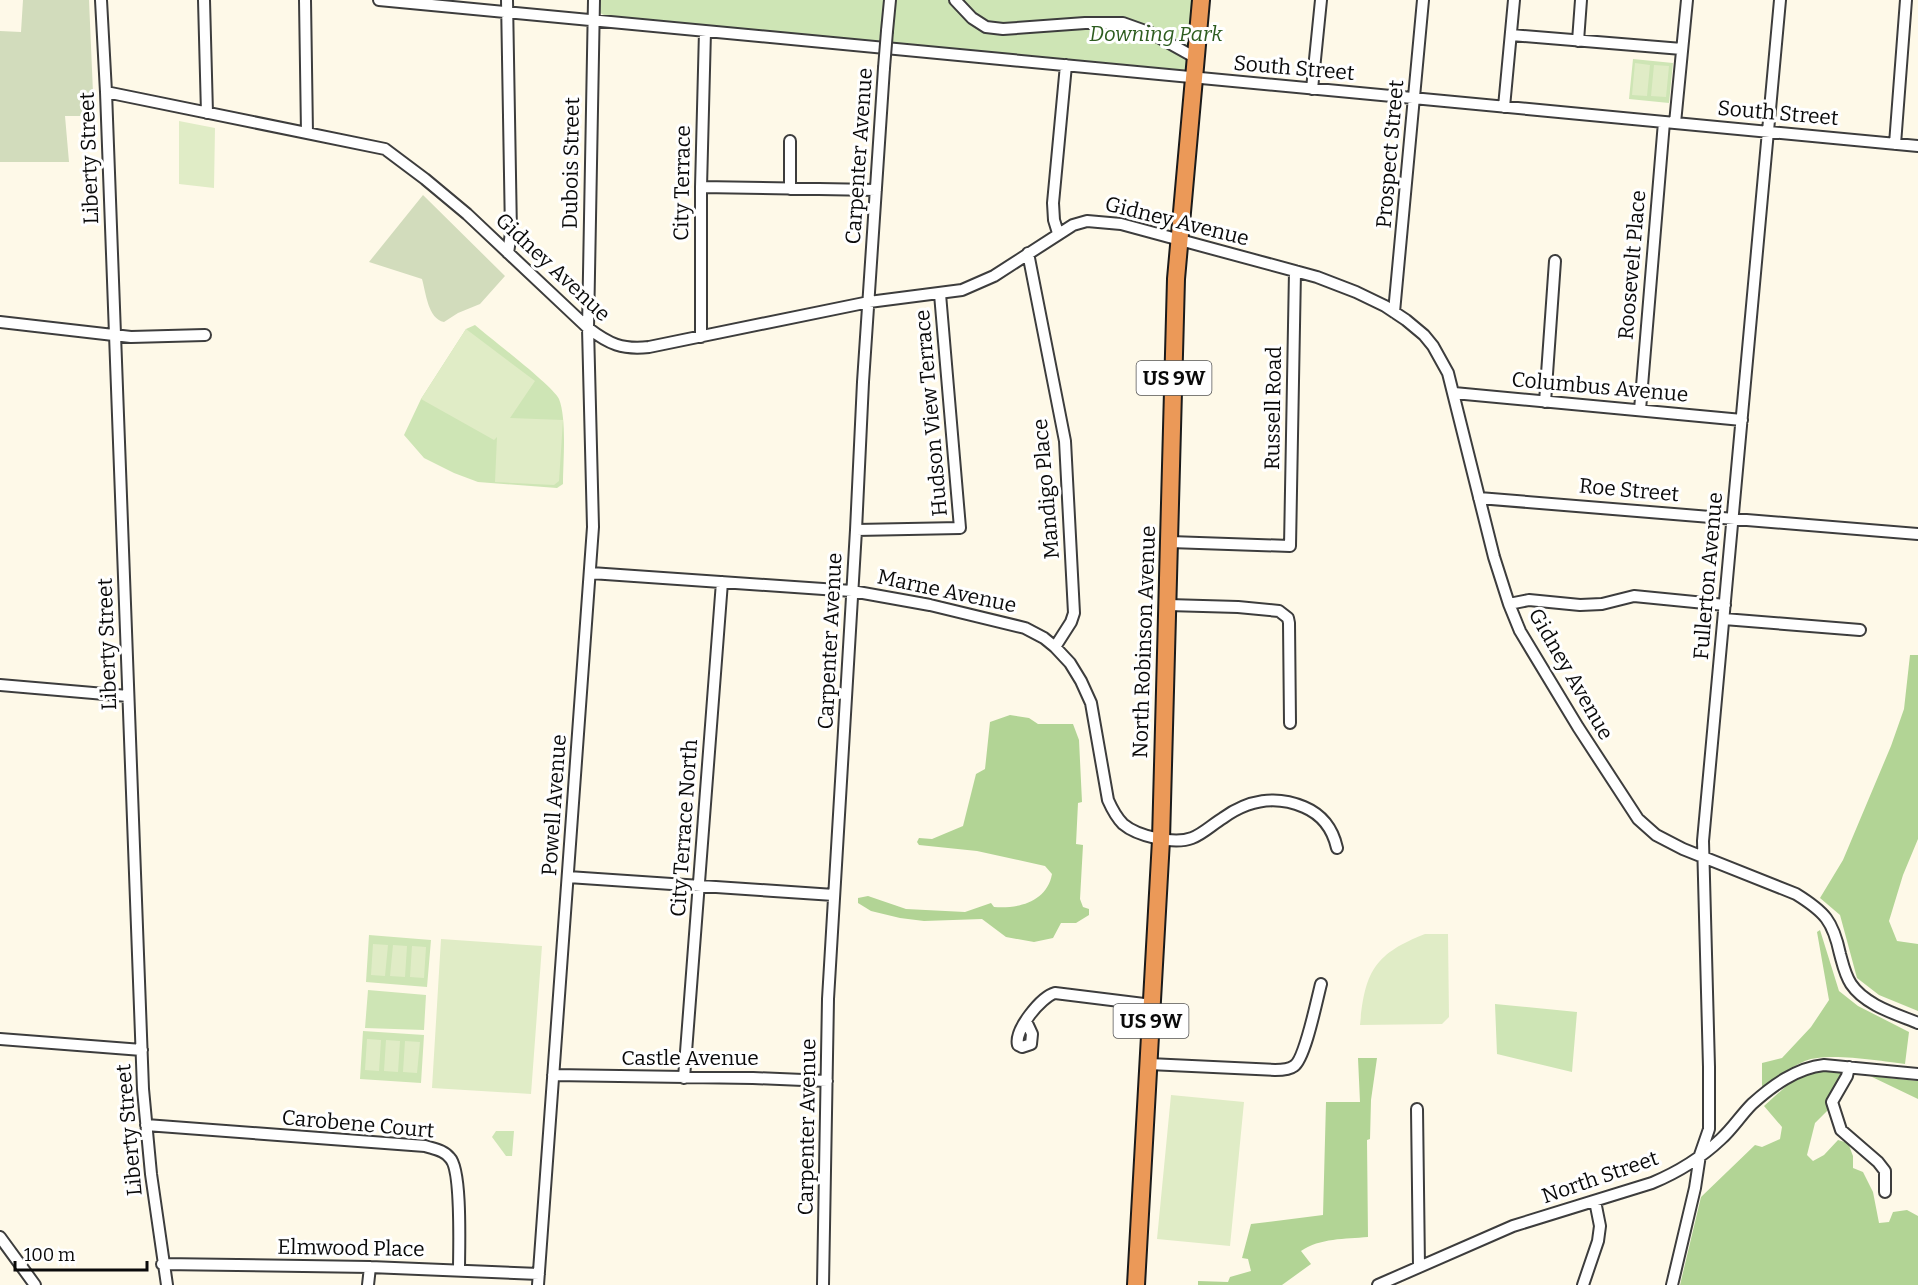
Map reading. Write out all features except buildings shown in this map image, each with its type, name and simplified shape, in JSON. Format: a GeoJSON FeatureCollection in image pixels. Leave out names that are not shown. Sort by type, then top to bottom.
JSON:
{"type":"FeatureCollection","features":[{"type":"Feature","properties":{"kind":"highway","name":"North Robinson Avenue"},"geometry":{"type":"LineString","coordinates":[[1136,1285],[1161,840],[1176,279],[1201,0]]}},
{"type":"Feature","properties":{"kind":"street","name":"Liberty Street"},"geometry":{"type":"LineString","coordinates":[[100,0],[106,92],[142,1050],[146,1125],[162,1264],[167,1285]]}},
{"type":"Feature","properties":{"kind":"street"},"geometry":{"type":"LineString","coordinates":[[204,0],[207,113]]}},
{"type":"Feature","properties":{"kind":"street"},"geometry":{"type":"LineString","coordinates":[[305,0],[307,133]]}},
{"type":"Feature","properties":{"kind":"street","name":"South Street"},"geometry":{"type":"LineString","coordinates":[[379,0],[1918,146]]}},
{"type":"Feature","properties":{"kind":"street"},"geometry":{"type":"LineString","coordinates":[[507,0],[511,233],[508,254]]}},
{"type":"Feature","properties":{"kind":"street","name":"Dubois Street"},"geometry":{"type":"LineString","coordinates":[[588,328],[594,0]]}},
{"type":"Feature","properties":{"kind":"street","name":"Carpenter Avenue"},"geometry":{"type":"LineString","coordinates":[[824,1285],[828,999],[863,382],[890,0]]}},
{"type":"Feature","properties":{"kind":"street"},"geometry":{"type":"LineString","coordinates":[[955,0],[972,18],[986,27],[1003,30],[1085,23],[1123,23],[1151,33],[1196,58]]}},
{"type":"Feature","properties":{"kind":"street"},"geometry":{"type":"LineString","coordinates":[[1312,89],[1321,0]]}},
{"type":"Feature","properties":{"kind":"street","name":"Prospect Street"},"geometry":{"type":"LineString","coordinates":[[1394,312],[1423,0]]}},
{"type":"Feature","properties":{"kind":"street"},"geometry":{"type":"LineString","coordinates":[[1504,107],[1514,0]]}},
{"type":"Feature","properties":{"kind":"street"},"geometry":{"type":"LineString","coordinates":[[1578,41],[1581,0]]}},
{"type":"Feature","properties":{"kind":"street","name":"Roosevelt Place"},"geometry":{"type":"LineString","coordinates":[[1640,410],[1670,123],[1687,0]]}},
{"type":"Feature","properties":{"kind":"street","name":"Fullerton Avenue"},"geometry":{"type":"LineString","coordinates":[[1672,1285],[1695,1188],[1700,1155],[1709,1129],[1703,841],[1780,0]]}},
{"type":"Feature","properties":{"kind":"street"},"geometry":{"type":"LineString","coordinates":[[1895,144],[1906,0]]}},
{"type":"Feature","properties":{"kind":"street","name":"City Terrace"},"geometry":{"type":"LineString","coordinates":[[701,337],[701,187],[705,31]]}},
{"type":"Feature","properties":{"kind":"street"},"geometry":{"type":"LineString","coordinates":[[1511,35],[1682,49]]}},
{"type":"Feature","properties":{"kind":"street"},"geometry":{"type":"LineString","coordinates":[[1058,233],[1054,220],[1053,202],[1066,64]]}},
{"type":"Feature","properties":{"kind":"street","name":"Gidney Avenue"},"geometry":{"type":"LineString","coordinates":[[106,92],[385,149],[467,214],[588,328],[604,340],[634,349],[869,302],[962,290],[981,283],[1072,225],[1087,221],[1121,224],[1317,277],[1356,292],[1394,312],[1424,335],[1448,373],[1494,556],[1509,604],[1529,647],[1638,819],[1656,835],[1796,894],[1812,904],[1828,919],[1836,936],[1844,970],[1851,985],[1863,997],[1918,1023]]}},
{"type":"Feature","properties":{"kind":"street"},"geometry":{"type":"LineString","coordinates":[[790,141],[790,189]]}},
{"type":"Feature","properties":{"kind":"street"},"geometry":{"type":"LineString","coordinates":[[701,187],[876,190]]}},
{"type":"Feature","properties":{"kind":"street","name":"Mandigo Place"},"geometry":{"type":"LineString","coordinates":[[1028,253],[1065,441],[1074,613],[1071,622],[1054,647]]}},
{"type":"Feature","properties":{"kind":"street"},"geometry":{"type":"LineString","coordinates":[[1545,402],[1555,261]]}},
{"type":"Feature","properties":{"kind":"street","name":"Russell Road"},"geometry":{"type":"LineString","coordinates":[[1170,542],[1290,546],[1295,271]]}},
{"type":"Feature","properties":{"kind":"street","name":"Hudson View Terrace"},"geometry":{"type":"LineString","coordinates":[[856,530],[960,528],[940,294]]}},
{"type":"Feature","properties":{"kind":"street"},"geometry":{"type":"LineString","coordinates":[[0,322],[131,337],[205,335]]}},
{"type":"Feature","properties":{"kind":"street","name":"Powell Avenue"},"geometry":{"type":"LineString","coordinates":[[538,1279],[591,573],[593,527],[588,328]]}},
{"type":"Feature","properties":{"kind":"street","name":"Columbus Avenue"},"geometry":{"type":"LineString","coordinates":[[1454,393],[1742,420]]}},
{"type":"Feature","properties":{"kind":"street","name":"Roe Street"},"geometry":{"type":"LineString","coordinates":[[1479,498],[1918,534]]}},
{"type":"Feature","properties":{"kind":"street","name":"Marne Avenue"},"geometry":{"type":"LineString","coordinates":[[591,573],[852,591],[930,605],[1019,626],[1044,638],[1076,672],[1091,703],[1108,800],[1114,813],[1123,824],[1134,831],[1161,840]]}},
{"type":"Feature","properties":{"kind":"street","name":"City Terrace North"},"geometry":{"type":"LineString","coordinates":[[684,1078],[722,582]]}},
{"type":"Feature","properties":{"kind":"street"},"geometry":{"type":"LineString","coordinates":[[1509,604],[1530,600],[1580,606],[1602,604],[1634,596],[1725,605]]}},
{"type":"Feature","properties":{"kind":"street"},"geometry":{"type":"LineString","coordinates":[[1168,605],[1279,611],[1288,618],[1290,723]]}},
{"type":"Feature","properties":{"kind":"street"},"geometry":{"type":"LineString","coordinates":[[1724,619],[1860,630]]}},
{"type":"Feature","properties":{"kind":"street"},"geometry":{"type":"LineString","coordinates":[[0,685],[128,696]]}},
{"type":"Feature","properties":{"kind":"street"},"geometry":{"type":"LineString","coordinates":[[1161,840],[1192,838],[1241,807],[1258,801],[1277,799],[1294,802],[1310,809],[1325,822],[1333,833],[1337,848]]}},
{"type":"Feature","properties":{"kind":"street"},"geometry":{"type":"LineString","coordinates":[[568,877],[834,894]]}},
{"type":"Feature","properties":{"kind":"street"},"geometry":{"type":"LineString","coordinates":[[1149,1064],[1275,1070],[1286,1070],[1295,1066],[1308,1034],[1321,984]]}},
{"type":"Feature","properties":{"kind":"street"},"geometry":{"type":"LineString","coordinates":[[1026,1021],[1041,1001],[1049,994],[1055,993],[1152,1005]]}},
{"type":"Feature","properties":{"kind":"street"},"geometry":{"type":"LineString","coordinates":[[0,1039],[142,1050]]}},
{"type":"Feature","properties":{"kind":"street","name":"North Street"},"geometry":{"type":"LineString","coordinates":[[1378,1285],[1513,1226],[1672,1174],[1721,1139],[1752,1104],[1794,1073],[1817,1066],[1918,1074]]}},
{"type":"Feature","properties":{"kind":"street"},"geometry":{"type":"LineString","coordinates":[[1849,1067],[1847,1076],[1832,1101],[1837,1121],[1841,1130],[1878,1162],[1885,1171],[1885,1192]]}},
{"type":"Feature","properties":{"kind":"street","name":"Castle Avenue"},"geometry":{"type":"LineString","coordinates":[[554,1075],[827,1081]]}},
{"type":"Feature","properties":{"kind":"street"},"geometry":{"type":"LineString","coordinates":[[1417,1109],[1419,1267]]}},
{"type":"Feature","properties":{"kind":"street","name":"Carobene Court"},"geometry":{"type":"LineString","coordinates":[[146,1125],[425,1146],[441,1151],[451,1158],[458,1176],[459,1270]]}},
{"type":"Feature","properties":{"kind":"street"},"geometry":{"type":"LineString","coordinates":[[1583,1285],[1598,1240],[1600,1226],[1595,1201]]}},
{"type":"Feature","properties":{"kind":"street"},"geometry":{"type":"LineString","coordinates":[[0,1237],[35,1285]]}},
{"type":"Feature","properties":{"kind":"street","name":"Elmwood Place"},"geometry":{"type":"LineString","coordinates":[[162,1264],[459,1270],[538,1279]]}},
{"type":"Feature","properties":{"kind":"street"},"geometry":{"type":"LineString","coordinates":[[369,1285],[370,1267]]}},
{"type":"Feature","properties":{"kind":"green space"},"geometry":{"type":"Polygon","coordinates":[[[23,0],[89,0],[94,116],[65,116],[69,162],[0,162],[0,31],[21,32],[23,0]]]}},
{"type":"Feature","properties":{"kind":"green space","name":"Downing Park"},"geometry":{"type":"Polygon","coordinates":[[[600,0],[1195,0],[1189,67],[1185,70],[604,15],[600,13],[600,0]]]}},
{"type":"Feature","properties":{"kind":"green space"},"geometry":{"type":"Polygon","coordinates":[[[1633,59],[1673,63],[1669,103],[1629,99],[1633,59]]]}},
{"type":"Feature","properties":{"kind":"green space"},"geometry":{"type":"Polygon","coordinates":[[[1635,63],[1650,65],[1647,96],[1632,95],[1635,63]]]}},
{"type":"Feature","properties":{"kind":"green space"},"geometry":{"type":"Polygon","coordinates":[[[1654,65],[1669,66],[1666,97],[1651,96],[1654,65]]]}},
{"type":"Feature","properties":{"kind":"green space"},"geometry":{"type":"Polygon","coordinates":[[[179,121],[215,128],[214,188],[179,184],[179,121]]]}},
{"type":"Feature","properties":{"kind":"green space"},"geometry":{"type":"Polygon","coordinates":[[[423,195],[505,276],[480,304],[444,322],[434,316],[431,311],[422,279],[369,262],[423,195]]]}},
{"type":"Feature","properties":{"kind":"green space"},"geometry":{"type":"Polygon","coordinates":[[[475,325],[534,373],[559,399],[563,418],[564,453],[563,484],[557,488],[478,482],[424,458],[404,435],[421,399],[466,329],[475,325]]]}},
{"type":"Feature","properties":{"kind":"green space"},"geometry":{"type":"Polygon","coordinates":[[[466,329],[535,381],[510,418],[563,420],[559,481],[554,485],[495,482],[497,437],[494,440],[421,399],[466,329]]]}},
{"type":"Feature","properties":{"kind":"green space"},"geometry":{"type":"Polygon","coordinates":[[[1910,655],[1918,655],[1918,839],[1903,875],[1889,921],[1897,941],[1918,944],[1918,1011],[1879,995],[1857,978],[1840,915],[1820,898],[1843,860],[1891,746],[1904,709],[1910,655]]]}},
{"type":"Feature","properties":{"kind":"green space"},"geometry":{"type":"Polygon","coordinates":[[[1010,715],[1029,718],[1038,724],[1073,724],[1079,740],[1082,802],[1078,803],[1076,844],[1083,845],[1080,899],[1083,907],[1089,909],[1089,915],[1076,923],[1061,923],[1053,938],[1034,942],[1006,937],[982,919],[924,921],[900,918],[871,911],[858,903],[858,898],[868,896],[906,909],[965,912],[991,903],[994,907],[1022,905],[1038,897],[1044,891],[1052,874],[1045,866],[977,851],[919,845],[917,842],[919,838],[932,839],[963,826],[976,774],[985,769],[990,722],[1010,715]]]}},
{"type":"Feature","properties":{"kind":"green space"},"geometry":{"type":"Polygon","coordinates":[[[1820,930],[1839,991],[1858,1006],[1909,1032],[1905,1064],[1854,1058],[1815,1058],[1793,1067],[1762,1090],[1762,1063],[1782,1058],[1811,1027],[1829,1000],[1817,932],[1820,930]]]}},
{"type":"Feature","properties":{"kind":"green space"},"geometry":{"type":"Polygon","coordinates":[[[1425,934],[1448,934],[1449,1017],[1442,1024],[1360,1025],[1365,991],[1375,967],[1394,949],[1425,934]]]}},
{"type":"Feature","properties":{"kind":"green space"},"geometry":{"type":"Polygon","coordinates":[[[369,935],[431,940],[427,987],[366,982],[369,935]]]}},
{"type":"Feature","properties":{"kind":"green space"},"geometry":{"type":"Polygon","coordinates":[[[441,939],[542,946],[531,1094],[432,1088],[441,939]]]}},
{"type":"Feature","properties":{"kind":"green space"},"geometry":{"type":"Polygon","coordinates":[[[373,944],[388,945],[385,976],[371,975],[373,944]]]}},
{"type":"Feature","properties":{"kind":"green space"},"geometry":{"type":"Polygon","coordinates":[[[393,945],[407,946],[405,977],[390,976],[393,945]]]}},
{"type":"Feature","properties":{"kind":"green space"},"geometry":{"type":"Polygon","coordinates":[[[412,946],[426,947],[424,978],[410,977],[412,946]]]}},
{"type":"Feature","properties":{"kind":"green space"},"geometry":{"type":"Polygon","coordinates":[[[368,990],[426,995],[424,1030],[365,1028],[368,990]]]}},
{"type":"Feature","properties":{"kind":"green space"},"geometry":{"type":"Polygon","coordinates":[[[1495,1004],[1577,1012],[1572,1072],[1497,1054],[1495,1004]]]}},
{"type":"Feature","properties":{"kind":"green space"},"geometry":{"type":"Polygon","coordinates":[[[363,1031],[424,1035],[421,1083],[360,1079],[363,1031]]]}},
{"type":"Feature","properties":{"kind":"green space"},"geometry":{"type":"Polygon","coordinates":[[[367,1039],[381,1040],[379,1071],[365,1070],[367,1039]]]}},
{"type":"Feature","properties":{"kind":"green space"},"geometry":{"type":"Polygon","coordinates":[[[386,1040],[400,1041],[398,1072],[384,1071],[386,1040]]]}},
{"type":"Feature","properties":{"kind":"green space"},"geometry":{"type":"Polygon","coordinates":[[[405,1041],[420,1042],[417,1073],[403,1072],[405,1041]]]}},
{"type":"Feature","properties":{"kind":"green space"},"geometry":{"type":"Polygon","coordinates":[[[1358,1058],[1377,1058],[1371,1100],[1370,1139],[1367,1140],[1368,1237],[1333,1240],[1308,1247],[1301,1251],[1311,1264],[1282,1285],[1198,1285],[1198,1281],[1228,1282],[1230,1277],[1251,1271],[1248,1259],[1242,1258],[1251,1224],[1323,1215],[1326,1102],[1360,1102],[1358,1058]]]}},
{"type":"Feature","properties":{"kind":"green space"},"geometry":{"type":"Polygon","coordinates":[[[1816,1070],[1842,1071],[1843,1077],[1829,1109],[1815,1123],[1807,1155],[1813,1161],[1824,1155],[1838,1140],[1848,1143],[1853,1156],[1853,1168],[1863,1172],[1873,1192],[1879,1223],[1889,1222],[1893,1212],[1907,1210],[1918,1216],[1918,1285],[1680,1285],[1701,1197],[1755,1145],[1762,1147],[1780,1139],[1782,1127],[1764,1106],[1794,1079],[1816,1070]]]}},
{"type":"Feature","properties":{"kind":"green space"},"geometry":{"type":"Polygon","coordinates":[[[1870,1076],[1918,1081],[1918,1099],[1870,1076]]]}},
{"type":"Feature","properties":{"kind":"green space"},"geometry":{"type":"Polygon","coordinates":[[[1171,1095],[1244,1102],[1230,1246],[1157,1239],[1171,1095]]]}},
{"type":"Feature","properties":{"kind":"green space"},"geometry":{"type":"Polygon","coordinates":[[[496,1131],[514,1131],[512,1156],[506,1156],[492,1137],[496,1131]]]}}]}
